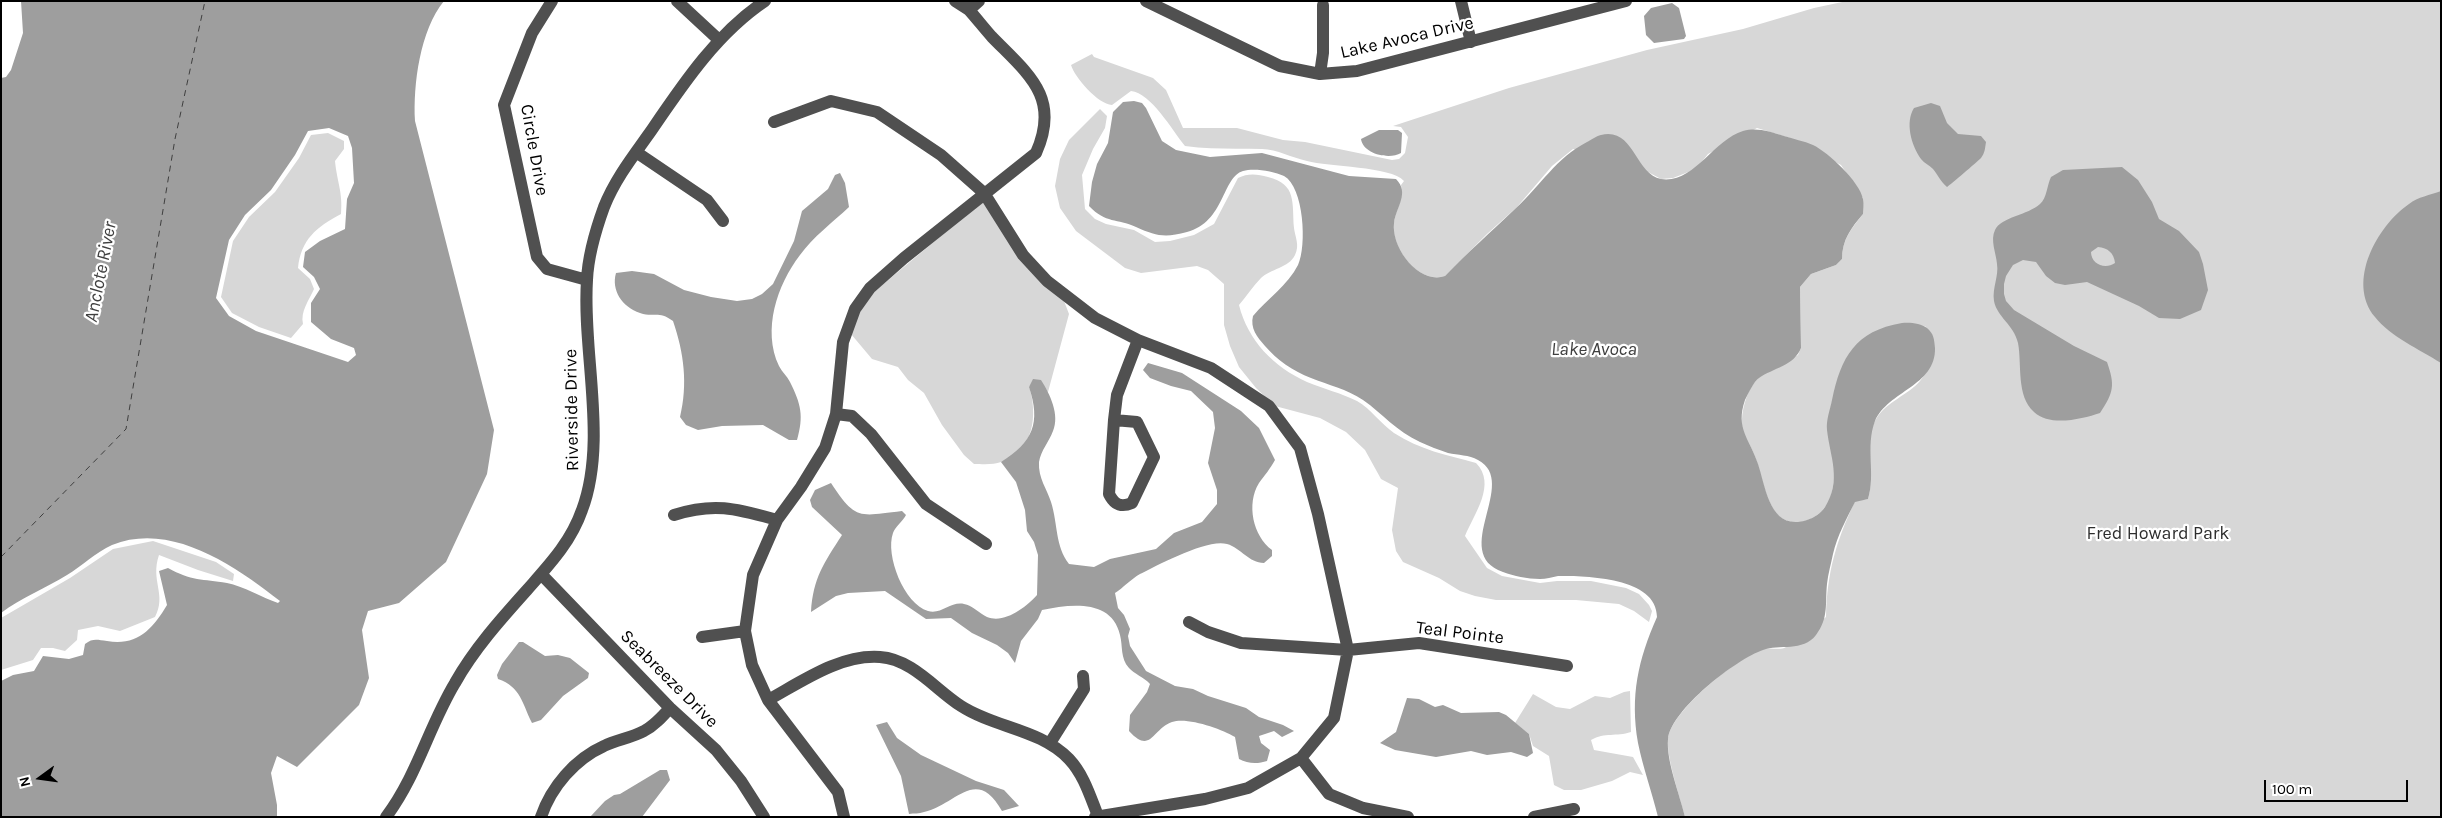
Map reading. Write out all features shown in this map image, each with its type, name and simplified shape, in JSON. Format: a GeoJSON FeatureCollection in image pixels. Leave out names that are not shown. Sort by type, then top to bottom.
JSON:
{"type":"FeatureCollection","features":[{"type":"Feature","properties":{"kind":"street","name":"Circle Drive"},"geometry":{"type":"LineString","coordinates":[[552,1],[532,33],[504,105],[537,257],[547,269],[587,280]]}},
{"type":"Feature","properties":{"kind":"street"},"geometry":{"type":"LineString","coordinates":[[677,1],[719,40]]}},
{"type":"Feature","properties":{"kind":"street","name":"Riverside Drive"},"geometry":{"type":"LineString","coordinates":[[386,817],[411,776],[455,683],[491,631],[560,553],[583,509],[590,483],[593,442],[587,280],[604,208],[619,177],[636,152],[719,40],[765,1]]}},
{"type":"Feature","properties":{"kind":"street"},"geometry":{"type":"LineString","coordinates":[[844,817],[838,792],[768,700],[752,665],[745,631],[753,575],[777,520],[825,448],[836,414],[843,342],[855,309],[870,288],[984,193],[1036,153],[1044,136],[1046,118],[1036,85],[1024,67],[992,36],[969,6],[956,1]]}},
{"type":"Feature","properties":{"kind":"street"},"geometry":{"type":"LineString","coordinates":[[969,6],[980,1]]}},
{"type":"Feature","properties":{"kind":"street","name":"Lake Avoca Drive"},"geometry":{"type":"LineString","coordinates":[[1146,1],[1280,66],[1320,74],[1357,71],[1471,42],[1597,5],[1626,1]]}},
{"type":"Feature","properties":{"kind":"street"},"geometry":{"type":"LineString","coordinates":[[1461,1],[1471,42]]}},
{"type":"Feature","properties":{"kind":"street"},"geometry":{"type":"LineString","coordinates":[[1320,74],[1323,53],[1323,5]]}},
{"type":"Feature","properties":{"kind":"street"},"geometry":{"type":"LineString","coordinates":[[768,700],[827,668],[854,660],[880,657],[892,659],[908,667],[962,707],[984,719],[1022,731],[1050,744],[1068,758],[1080,772],[1097,816],[1205,799],[1248,788],[1302,758],[1334,718],[1348,650],[1318,514],[1300,448],[1268,406],[1211,368],[1138,340],[1095,318],[1047,281],[1023,255],[984,193],[940,155],[877,112],[831,101],[774,122]]}},
{"type":"Feature","properties":{"kind":"street"},"geometry":{"type":"LineString","coordinates":[[636,152],[707,200],[723,221]]}},
{"type":"Feature","properties":{"kind":"street"},"geometry":{"type":"LineString","coordinates":[[1114,420],[1137,422],[1154,457],[1132,503],[1126,506],[1119,506],[1113,502],[1109,494],[1114,420],[1117,395],[1138,340]]}},
{"type":"Feature","properties":{"kind":"street"},"geometry":{"type":"LineString","coordinates":[[836,414],[852,416],[871,434],[926,504],[986,544]]}},
{"type":"Feature","properties":{"kind":"street"},"geometry":{"type":"LineString","coordinates":[[674,515],[694,509],[730,507],[777,520]]}},
{"type":"Feature","properties":{"kind":"street","name":"Seabreeze Drive"},"geometry":{"type":"LineString","coordinates":[[540,574],[670,708],[716,750],[741,781],[764,817]]}},
{"type":"Feature","properties":{"kind":"street","name":"Teal Pointe"},"geometry":{"type":"LineString","coordinates":[[1189,622],[1208,632],[1241,643],[1348,650],[1419,643],[1567,666]]}},
{"type":"Feature","properties":{"kind":"street"},"geometry":{"type":"LineString","coordinates":[[702,637],[745,631]]}},
{"type":"Feature","properties":{"kind":"street"},"geometry":{"type":"LineString","coordinates":[[1050,744],[1084,689],[1083,676]]}},
{"type":"Feature","properties":{"kind":"street"},"geometry":{"type":"LineString","coordinates":[[541,817],[559,782],[576,763],[603,746],[643,732],[654,725],[670,708]]}},
{"type":"Feature","properties":{"kind":"street"},"geometry":{"type":"LineString","coordinates":[[1302,758],[1329,794],[1363,808],[1408,817]]}},
{"type":"Feature","properties":{"kind":"street"},"geometry":{"type":"LineString","coordinates":[[1534,817],[1574,809]]}},
{"type":"Feature","properties":{"kind":"green space","name":"Fred Howard Park"},"geometry":{"type":"Polygon","coordinates":[[[1847,1],[2441,1],[2441,817],[1685,817],[1669,756],[1668,738],[1672,727],[1693,700],[1723,673],[1764,649],[1781,649],[1786,647],[1826,617],[1828,586],[1838,544],[1855,501],[1868,499],[1871,479],[1870,438],[1872,428],[1876,419],[1891,403],[1920,381],[1929,367],[1934,354],[1933,340],[1925,326],[1832,402],[1830,425],[1834,461],[1834,484],[1829,500],[1819,514],[1808,520],[1794,522],[1784,519],[1776,512],[1765,490],[1753,451],[1742,431],[1743,409],[1749,391],[1759,377],[1798,355],[1801,348],[1800,287],[1811,274],[1836,265],[1842,259],[1845,240],[1863,214],[1863,198],[1841,165],[1790,138],[1757,128],[1708,154],[1696,169],[1673,178],[1661,179],[1648,172],[1573,149],[1552,166],[1517,207],[1445,276],[1435,277],[1425,275],[1416,270],[1408,262],[1397,243],[1394,222],[1401,199],[1401,185],[1404,181],[1397,176],[1386,172],[1307,161],[1268,149],[1185,146],[1161,113],[1139,93],[1131,91],[1112,105],[1106,104],[1088,90],[1077,77],[1071,65],[1092,54],[1094,57],[1153,78],[1166,90],[1183,128],[1237,128],[1283,140],[1305,142],[1392,160],[1399,159],[1405,153],[1408,137],[1401,127],[1393,126],[1509,88],[1647,50],[1743,29],[1814,8],[1847,1]]]}},
{"type":"Feature","properties":{"kind":"green space"},"geometry":{"type":"Polygon","coordinates":[[[1100,109],[1107,116],[1105,128],[1093,149],[1082,175],[1085,209],[1095,219],[1106,224],[1134,230],[1155,242],[1170,241],[1194,235],[1214,224],[1238,178],[1242,176],[1260,175],[1284,184],[1293,203],[1297,244],[1295,255],[1284,266],[1269,272],[1261,278],[1239,305],[1249,330],[1264,351],[1273,361],[1295,376],[1357,401],[1389,429],[1404,439],[1434,451],[1476,463],[1482,471],[1484,490],[1478,509],[1465,536],[1487,568],[1502,576],[1540,583],[1591,581],[1626,588],[1639,594],[1649,605],[1652,611],[1649,622],[1634,611],[1619,604],[1576,600],[1496,600],[1475,596],[1460,591],[1439,578],[1403,562],[1396,551],[1392,530],[1398,488],[1381,479],[1365,450],[1346,432],[1320,418],[1275,406],[1256,388],[1239,367],[1230,346],[1224,325],[1224,284],[1208,270],[1197,266],[1141,273],[1125,268],[1076,231],[1060,208],[1055,186],[1060,159],[1069,140],[1100,109]]]}},
{"type":"Feature","properties":{"kind":"green space"},"geometry":{"type":"Polygon","coordinates":[[[328,133],[344,141],[344,149],[335,161],[341,193],[341,214],[317,229],[302,250],[298,268],[310,279],[314,289],[304,311],[303,324],[291,338],[259,327],[232,313],[221,297],[233,241],[249,217],[275,192],[299,158],[311,135],[328,133]]]}},
{"type":"Feature","properties":{"kind":"green space"},"geometry":{"type":"Polygon","coordinates":[[[983,201],[1064,301],[1069,314],[1048,392],[1029,386],[1032,397],[1033,420],[1027,441],[1021,450],[1012,457],[998,463],[974,464],[964,455],[942,425],[924,393],[908,380],[898,367],[872,359],[851,334],[860,311],[875,291],[983,201]]]}},
{"type":"Feature","properties":{"kind":"green space"},"geometry":{"type":"Polygon","coordinates":[[[153,541],[216,562],[234,574],[233,581],[159,555],[156,572],[159,601],[155,617],[120,631],[98,626],[78,630],[77,640],[65,651],[41,648],[33,660],[1,670],[1,618],[70,578],[113,549],[153,541]]]}},
{"type":"Feature","properties":{"kind":"green space"},"geometry":{"type":"Polygon","coordinates":[[[1630,691],[1631,732],[1601,736],[1591,740],[1594,750],[1633,757],[1643,775],[1630,772],[1612,781],[1581,790],[1564,790],[1554,785],[1549,756],[1533,746],[1529,734],[1515,723],[1533,694],[1556,707],[1570,709],[1595,696],[1610,698],[1630,691]]]}},
{"type":"Feature","properties":{"kind":"water","name":"Anclote River"},"geometry":{"type":"Polygon","coordinates":[[[21,1],[444,1],[429,27],[420,58],[415,91],[415,121],[494,430],[487,474],[446,562],[399,603],[368,611],[362,630],[369,678],[359,705],[297,767],[277,756],[271,773],[277,805],[277,817],[1,817],[1,681],[13,675],[34,671],[43,656],[69,659],[83,655],[85,644],[90,641],[127,641],[143,634],[156,622],[167,605],[159,571],[168,568],[190,577],[227,583],[246,589],[278,603],[280,601],[243,574],[201,551],[179,543],[157,539],[134,539],[106,548],[67,575],[1,613],[1,78],[6,77],[11,70],[23,33],[21,1]],[[329,128],[308,131],[295,155],[271,190],[245,215],[229,240],[216,298],[229,316],[256,331],[348,362],[356,355],[354,348],[331,339],[311,322],[311,303],[320,289],[314,277],[303,267],[305,252],[320,241],[345,229],[347,199],[354,183],[352,148],[348,136],[329,128]]]}},
{"type":"Feature","properties":{"kind":"water"},"geometry":{"type":"Polygon","coordinates":[[[1672,3],[1679,8],[1686,36],[1684,39],[1654,43],[1646,35],[1644,16],[1651,8],[1672,3]]]}},
{"type":"Feature","properties":{"kind":"water","name":"Lake Avoca"},"geometry":{"type":"Polygon","coordinates":[[[1134,101],[1142,103],[1146,108],[1162,141],[1176,150],[1210,157],[1262,153],[1349,176],[1396,179],[1402,190],[1394,223],[1397,243],[1402,253],[1417,270],[1435,277],[1445,276],[1525,199],[1566,156],[1576,148],[1601,135],[1612,134],[1621,138],[1628,144],[1645,169],[1661,179],[1673,179],[1684,175],[1732,136],[1743,131],[1754,130],[1769,132],[1813,145],[1835,161],[1850,176],[1861,192],[1863,214],[1848,235],[1842,252],[1842,259],[1836,265],[1811,274],[1800,287],[1801,348],[1798,354],[1788,363],[1757,380],[1745,400],[1742,410],[1745,433],[1755,455],[1767,495],[1777,514],[1785,520],[1795,522],[1807,520],[1815,517],[1825,507],[1830,497],[1833,487],[1834,468],[1827,430],[1828,419],[1840,371],[1853,348],[1872,332],[1905,323],[1918,324],[1927,328],[1934,339],[1933,361],[1928,371],[1920,380],[1890,402],[1875,421],[1870,451],[1871,480],[1868,499],[1855,502],[1842,527],[1827,580],[1825,616],[1816,635],[1811,640],[1798,646],[1769,648],[1751,655],[1706,687],[1680,714],[1672,727],[1668,739],[1669,757],[1685,817],[1658,817],[1638,743],[1635,694],[1645,648],[1657,617],[1654,604],[1645,594],[1633,586],[1602,578],[1558,576],[1540,579],[1525,578],[1503,572],[1488,563],[1482,550],[1482,534],[1492,484],[1489,470],[1475,458],[1448,453],[1411,438],[1357,396],[1304,375],[1280,360],[1262,343],[1253,328],[1253,316],[1294,272],[1301,256],[1303,231],[1300,204],[1291,182],[1284,176],[1264,170],[1243,171],[1236,175],[1231,182],[1209,219],[1199,227],[1173,235],[1155,234],[1106,218],[1095,212],[1089,206],[1092,182],[1097,164],[1108,143],[1113,112],[1123,102],[1134,101]]]}},
{"type":"Feature","properties":{"kind":"water"},"geometry":{"type":"Polygon","coordinates":[[[1931,103],[1940,106],[1947,123],[1958,134],[1981,136],[1986,142],[1981,158],[1947,187],[1933,169],[1921,159],[1914,147],[1910,134],[1910,120],[1914,108],[1931,103]]]}},
{"type":"Feature","properties":{"kind":"water"},"geometry":{"type":"Polygon","coordinates":[[[1379,130],[1398,130],[1402,133],[1401,153],[1384,156],[1371,152],[1366,148],[1361,139],[1379,130]]]}},
{"type":"Feature","properties":{"kind":"water"},"geometry":{"type":"Polygon","coordinates":[[[2122,167],[2138,180],[2152,202],[2159,219],[2179,231],[2199,252],[2208,290],[2201,310],[2180,319],[2159,318],[2139,306],[2087,282],[2065,285],[2055,283],[2046,276],[2036,262],[2023,260],[2013,265],[2006,276],[2004,294],[2006,301],[2014,310],[2074,346],[2107,362],[2110,370],[2112,388],[2100,413],[2075,419],[2057,420],[2041,417],[2028,405],[2024,397],[2018,343],[2013,331],[1998,312],[1994,301],[1997,269],[1993,238],[1995,230],[2003,222],[2040,204],[2051,177],[2063,170],[2122,167]],[[2098,247],[2091,252],[2093,260],[2103,266],[2115,263],[2112,254],[2098,247]]]}},
{"type":"Feature","properties":{"kind":"water"},"geometry":{"type":"Polygon","coordinates":[[[840,173],[845,183],[849,207],[823,230],[800,255],[785,280],[774,308],[772,338],[774,352],[779,366],[790,382],[799,404],[801,417],[797,440],[789,440],[763,425],[722,426],[698,430],[686,425],[680,417],[684,393],[684,369],[673,321],[660,315],[640,313],[628,307],[617,292],[615,286],[616,273],[632,271],[654,274],[684,290],[711,297],[737,301],[752,299],[762,294],[773,284],[794,241],[802,211],[828,189],[835,175],[840,173]]]}},
{"type":"Feature","properties":{"kind":"water"},"geometry":{"type":"Polygon","coordinates":[[[2441,191],[2441,363],[2389,331],[2375,317],[2367,303],[2364,288],[2369,256],[2386,226],[2397,214],[2413,202],[2441,191]]]}},
{"type":"Feature","properties":{"kind":"water"},"geometry":{"type":"Polygon","coordinates":[[[1148,363],[1182,373],[1241,411],[1259,428],[1275,460],[1255,491],[1252,510],[1256,528],[1265,544],[1272,550],[1272,556],[1264,563],[1254,561],[1227,544],[1219,543],[1196,548],[1133,578],[1115,593],[1118,608],[1124,615],[1130,629],[1128,636],[1130,646],[1146,671],[1175,686],[1193,689],[1208,696],[1246,708],[1259,717],[1294,731],[1282,737],[1274,731],[1259,736],[1261,743],[1270,750],[1267,761],[1253,763],[1239,759],[1235,737],[1213,727],[1195,722],[1172,722],[1165,725],[1147,741],[1136,738],[1129,731],[1130,715],[1147,692],[1150,684],[1126,664],[1116,623],[1109,615],[1099,610],[1089,607],[1065,606],[1042,610],[1038,619],[1021,641],[1015,663],[1008,653],[997,645],[972,633],[951,618],[926,619],[885,591],[848,593],[836,596],[811,612],[817,580],[842,535],[812,507],[810,500],[815,490],[831,483],[847,504],[853,510],[860,513],[876,514],[902,511],[906,515],[893,533],[891,542],[892,553],[898,578],[911,599],[919,607],[933,612],[955,604],[964,604],[994,619],[1015,613],[1037,595],[1038,555],[1034,542],[1027,531],[1025,510],[1016,482],[1001,462],[1021,447],[1032,430],[1034,411],[1029,387],[1033,379],[1041,380],[1051,398],[1055,412],[1055,425],[1041,454],[1039,468],[1051,502],[1061,550],[1069,564],[1094,567],[1110,559],[1156,549],[1174,533],[1202,522],[1217,504],[1217,490],[1208,463],[1215,428],[1213,412],[1191,391],[1150,378],[1143,370],[1148,363]]]}},
{"type":"Feature","properties":{"kind":"water"},"geometry":{"type":"Polygon","coordinates":[[[519,642],[523,642],[545,656],[558,655],[570,658],[589,673],[588,678],[563,696],[541,720],[532,723],[520,696],[512,686],[498,679],[497,675],[502,664],[519,642]]]}},
{"type":"Feature","properties":{"kind":"water"},"geometry":{"type":"Polygon","coordinates":[[[1407,698],[1419,699],[1435,707],[1443,705],[1461,713],[1499,712],[1506,715],[1529,734],[1533,753],[1527,757],[1511,752],[1487,755],[1471,751],[1436,757],[1395,750],[1380,743],[1396,732],[1407,698]]]}},
{"type":"Feature","properties":{"kind":"water"},"geometry":{"type":"Polygon","coordinates":[[[887,722],[897,738],[921,755],[976,781],[1004,790],[1019,806],[1002,811],[992,798],[983,791],[974,789],[922,813],[909,814],[901,776],[876,725],[887,722]]]}},
{"type":"Feature","properties":{"kind":"water"},"geometry":{"type":"Polygon","coordinates":[[[660,770],[667,770],[670,780],[642,817],[590,817],[605,801],[660,770]]]}},
{"type":"Feature","properties":{"kind":"ferry route"},"geometry":{"type":"LineString","coordinates":[[1,557],[126,429],[175,139],[205,1]]}}]}
